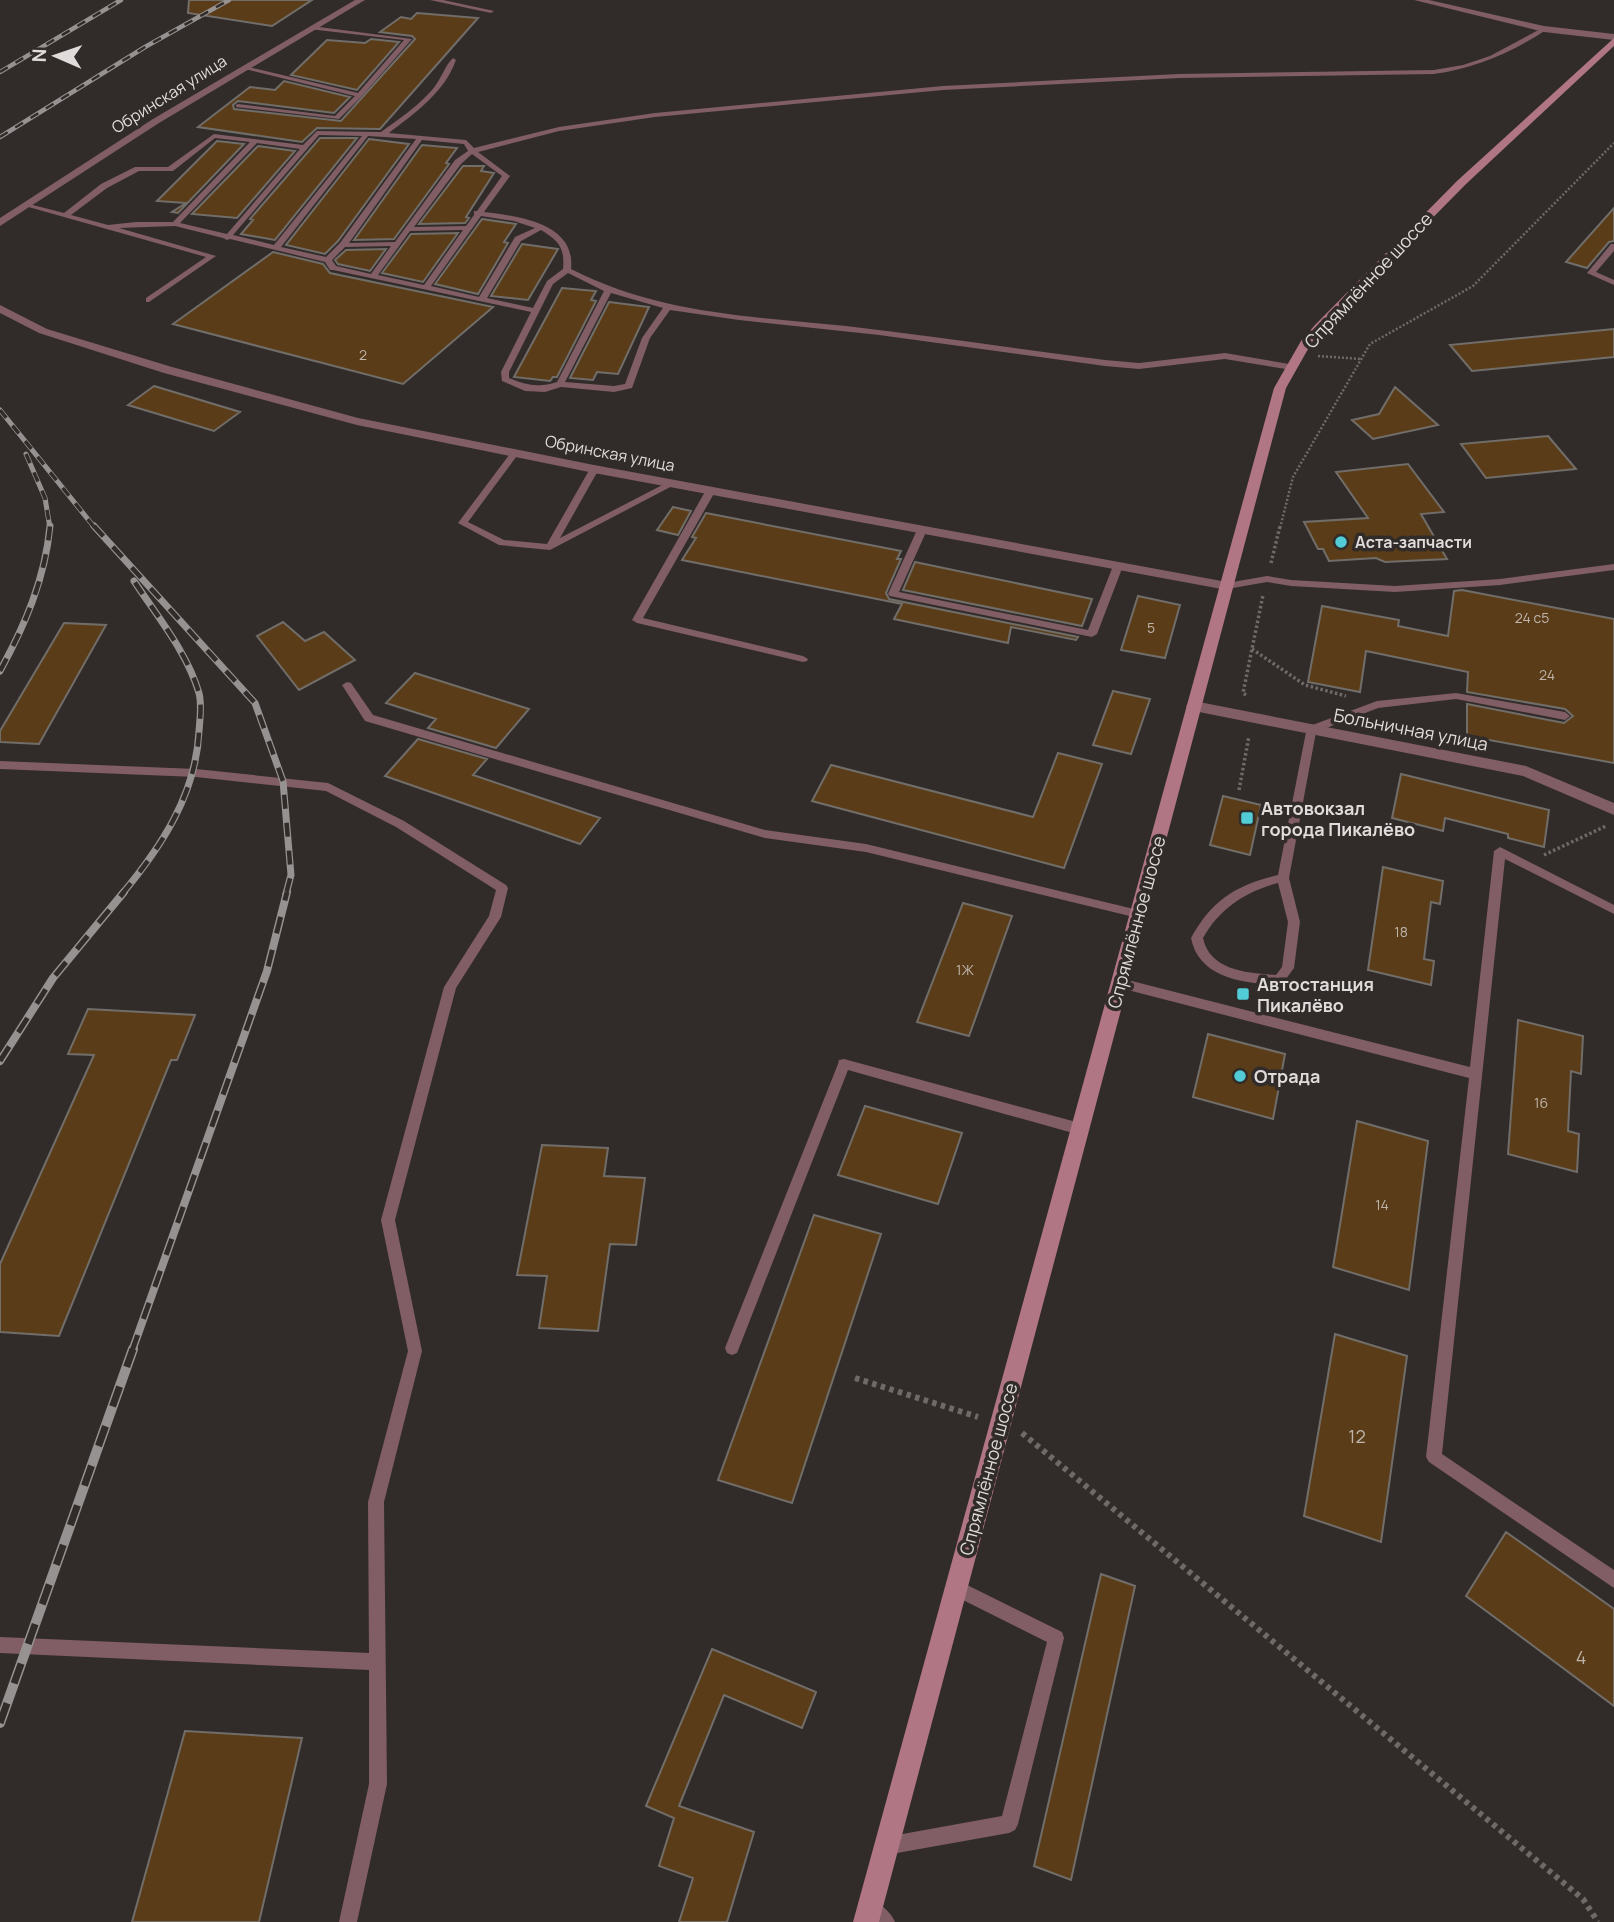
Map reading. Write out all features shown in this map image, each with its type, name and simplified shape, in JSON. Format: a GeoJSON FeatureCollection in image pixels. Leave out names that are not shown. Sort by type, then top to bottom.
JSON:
{"type":"FeatureCollection","features":[{"type":"Feature","properties":{"kind":"main road","name":"Спрямлённое шоссе"},"geometry":{"type":"LineString","coordinates":[[868,1915],[1227,586],[1271,413],[1292,366],[1319,327],[1461,183],[1614,39]]}},
{"type":"Feature","properties":{"kind":"street","name":"Обринская улица"},"geometry":{"type":"LineString","coordinates":[[0,223],[156,121],[361,0]]}},
{"type":"Feature","properties":{"kind":"street"},"geometry":{"type":"LineString","coordinates":[[1421,0],[1544,29],[1614,39]]}},
{"type":"Feature","properties":{"kind":"street","name":"Обринская улица"},"geometry":{"type":"LineString","coordinates":[[0,308],[43,331],[168,370],[357,421],[594,469],[1227,586]]}},
{"type":"Feature","properties":{"kind":"street","name":"Больничная улица"},"geometry":{"type":"LineString","coordinates":[[1194,706],[1526,771],[1612,816]]}},
{"type":"Feature","properties":{"kind":"lane"},"geometry":{"type":"LineString","coordinates":[[433,0],[491,11]]}},
{"type":"Feature","properties":{"kind":"lane"},"geometry":{"type":"LineString","coordinates":[[239,106],[337,118],[409,39],[310,28]]}},
{"type":"Feature","properties":{"kind":"lane"},"geometry":{"type":"LineString","coordinates":[[373,276],[458,162],[472,151],[559,129],[655,115],[943,88],[1179,76],[1434,72],[1462,69],[1493,60],[1517,48],[1544,29]]}},
{"type":"Feature","properties":{"kind":"lane"},"geometry":{"type":"LineString","coordinates":[[383,134],[410,114],[449,75],[453,60]]}},
{"type":"Feature","properties":{"kind":"lane"},"geometry":{"type":"LineString","coordinates":[[244,68],[360,95]]}},
{"type":"Feature","properties":{"kind":"lane"},"geometry":{"type":"LineString","coordinates":[[227,238],[317,133],[365,136],[383,134],[466,142],[472,151],[506,176],[426,287]]}},
{"type":"Feature","properties":{"kind":"lane"},"geometry":{"type":"LineString","coordinates":[[67,215],[104,187],[138,169],[170,169],[214,135],[303,147]]}},
{"type":"Feature","properties":{"kind":"lane"},"geometry":{"type":"LineString","coordinates":[[275,249],[365,136]]}},
{"type":"Feature","properties":{"kind":"lane"},"geometry":{"type":"LineString","coordinates":[[328,260],[343,245],[420,138]]}},
{"type":"Feature","properties":{"kind":"lane"},"geometry":{"type":"LineString","coordinates":[[175,224],[255,141]]}},
{"type":"Feature","properties":{"kind":"lane"},"geometry":{"type":"LineString","coordinates":[[29,206],[212,256],[149,300]]}},
{"type":"Feature","properties":{"kind":"lane"},"geometry":{"type":"LineString","coordinates":[[477,213],[511,216],[540,228],[559,240],[568,253],[567,270],[550,284],[505,372],[505,379],[526,388],[545,389],[560,384],[614,389],[629,386],[646,338],[668,307]]}},
{"type":"Feature","properties":{"kind":"lane"},"geometry":{"type":"LineString","coordinates":[[110,228],[136,224],[175,224],[328,260],[333,268],[536,311]]}},
{"type":"Feature","properties":{"kind":"lane"},"geometry":{"type":"LineString","coordinates":[[408,229],[467,228]]}},
{"type":"Feature","properties":{"kind":"lane"},"geometry":{"type":"LineString","coordinates":[[482,299],[518,239],[540,228]]}},
{"type":"Feature","properties":{"kind":"lane"},"geometry":{"type":"LineString","coordinates":[[343,245],[396,244]]}},
{"type":"Feature","properties":{"kind":"lane"},"geometry":{"type":"LineString","coordinates":[[1614,246],[1591,273],[1614,283]]}},
{"type":"Feature","properties":{"kind":"lane"},"geometry":{"type":"LineString","coordinates":[[567,270],[586,282],[668,307],[737,318],[1139,366],[1226,356],[1292,366]]}},
{"type":"Feature","properties":{"kind":"lane"},"geometry":{"type":"LineString","coordinates":[[560,384],[609,289]]}},
{"type":"Feature","properties":{"kind":"lane"},"geometry":{"type":"LineString","coordinates":[[515,453],[463,523],[502,543],[550,547],[673,483]]}},
{"type":"Feature","properties":{"kind":"lane"},"geometry":{"type":"LineString","coordinates":[[550,547],[594,469]]}},
{"type":"Feature","properties":{"kind":"lane"},"geometry":{"type":"LineString","coordinates":[[711,491],[637,620],[803,659]]}},
{"type":"Feature","properties":{"kind":"lane"},"geometry":{"type":"LineString","coordinates":[[922,530],[893,594],[1092,634],[1118,566]]}},
{"type":"Feature","properties":{"kind":"lane"},"geometry":{"type":"LineString","coordinates":[[1227,586],[1266,579],[1395,589],[1500,582],[1614,567]]}},
{"type":"Feature","properties":{"kind":"lane"},"geometry":{"type":"LineString","coordinates":[[347,685],[369,718],[765,835],[866,848],[1138,914]]}},
{"type":"Feature","properties":{"kind":"lane"},"geometry":{"type":"LineString","coordinates":[[1283,878],[1238,895],[1212,914],[1196,938],[1202,956],[1230,974],[1279,980],[1288,968],[1294,922],[1283,878],[1311,730],[1377,705],[1456,696],[1564,716]]}},
{"type":"Feature","properties":{"kind":"lane"},"geometry":{"type":"LineString","coordinates":[[0,765],[196,773],[328,787],[400,824],[502,888],[495,916],[450,986],[388,1220],[415,1352],[376,1502],[378,1784],[348,1922]]}},
{"type":"Feature","properties":{"kind":"lane"},"geometry":{"type":"LineString","coordinates":[[1614,910],[1500,851],[1434,1457],[1614,1580]]}},
{"type":"Feature","properties":{"kind":"lane"},"geometry":{"type":"LineString","coordinates":[[1120,983],[1475,1074]]}},
{"type":"Feature","properties":{"kind":"lane"},"geometry":{"type":"LineString","coordinates":[[732,1348],[844,1064],[1080,1129]]}},
{"type":"Feature","properties":{"kind":"lane"},"geometry":{"type":"LineString","coordinates":[[886,1846],[1009,1824],[1056,1637],[957,1588]]}},
{"type":"Feature","properties":{"kind":"lane"},"geometry":{"type":"LineString","coordinates":[[0,1645],[377,1662]]}},
{"type":"Feature","properties":{"kind":"lane"},"geometry":{"type":"LineString","coordinates":[[868,1915],[886,1922]]}},
{"type":"Feature","properties":{"kind":"path"},"geometry":{"type":"LineString","coordinates":[[1239,790],[1253,718],[1258,707],[1243,693],[1266,579],[1293,477],[1361,359],[1370,344],[1473,286],[1614,143]]}},
{"type":"Feature","properties":{"kind":"path"},"geometry":{"type":"LineString","coordinates":[[1300,353],[1361,359]]}},
{"type":"Feature","properties":{"kind":"path"},"geometry":{"type":"LineString","coordinates":[[1252,649],[1305,685],[1377,705]]}},
{"type":"Feature","properties":{"kind":"path"},"geometry":{"type":"LineString","coordinates":[[1525,864],[1612,816]]}},
{"type":"Feature","properties":{"kind":"path"},"geometry":{"type":"LineString","coordinates":[[855,1378],[1026,1434],[1583,1899],[1598,1922]]}},
{"type":"Feature","properties":{"kind":"building"},"geometry":{"type":"Polygon","coordinates":[[[189,0],[312,0],[272,26],[188,13],[189,0]]]}},
{"type":"Feature","properties":{"kind":"building"},"geometry":{"type":"Polygon","coordinates":[[[417,13],[478,18],[380,129],[317,128],[302,142],[198,127],[250,87],[275,90],[284,81],[350,97],[334,113],[238,101],[233,105],[234,109],[341,121],[415,39],[412,36],[380,32],[401,17],[411,19],[417,13]]]}},
{"type":"Feature","properties":{"kind":"building"},"geometry":{"type":"Polygon","coordinates":[[[371,39],[399,42],[357,90],[291,75],[327,40],[365,43],[371,39]]]}},
{"type":"Feature","properties":{"kind":"building"},"geometry":{"type":"Polygon","coordinates":[[[320,138],[357,138],[275,240],[241,234],[253,220],[250,219],[320,138]]]}},
{"type":"Feature","properties":{"kind":"building"},"geometry":{"type":"Polygon","coordinates":[[[369,139],[409,144],[338,241],[325,254],[286,245],[369,139]]]}},
{"type":"Feature","properties":{"kind":"building"},"geometry":{"type":"Polygon","coordinates":[[[217,141],[244,144],[178,213],[172,212],[186,203],[157,201],[217,141]]]}},
{"type":"Feature","properties":{"kind":"building"},"geometry":{"type":"Polygon","coordinates":[[[422,145],[457,148],[446,163],[449,164],[394,239],[354,240],[422,145]]]}},
{"type":"Feature","properties":{"kind":"building"},"geometry":{"type":"Polygon","coordinates":[[[258,146],[295,151],[237,218],[192,214],[258,146]]]}},
{"type":"Feature","properties":{"kind":"building"},"geometry":{"type":"Polygon","coordinates":[[[463,166],[484,166],[481,171],[494,173],[466,217],[469,218],[465,223],[419,224],[463,166]]]}},
{"type":"Feature","properties":{"kind":"building"},"geometry":{"type":"Polygon","coordinates":[[[1614,208],[1614,241],[1609,242],[1587,268],[1566,262],[1614,208]]]}},
{"type":"Feature","properties":{"kind":"building"},"geometry":{"type":"Polygon","coordinates":[[[482,219],[516,224],[478,294],[435,284],[482,219]]]}},
{"type":"Feature","properties":{"kind":"building"},"geometry":{"type":"Polygon","coordinates":[[[458,233],[423,282],[382,273],[411,234],[458,233]]]}},
{"type":"Feature","properties":{"kind":"building"},"geometry":{"type":"Polygon","coordinates":[[[522,244],[558,249],[528,300],[491,296],[522,244]]]}},
{"type":"Feature","properties":{"kind":"building"},"geometry":{"type":"Polygon","coordinates":[[[386,249],[370,271],[338,264],[335,260],[346,250],[386,249]]]}},
{"type":"Feature","properties":{"kind":"building"},"geometry":{"type":"Polygon","coordinates":[[[273,252],[323,264],[330,273],[493,307],[403,384],[173,324],[273,252]]]}},
{"type":"Feature","properties":{"kind":"building"},"geometry":{"type":"Polygon","coordinates":[[[562,288],[596,291],[591,300],[596,301],[557,377],[550,381],[514,377],[562,288]]]}},
{"type":"Feature","properties":{"kind":"building"},"geometry":{"type":"Polygon","coordinates":[[[609,302],[649,307],[618,374],[597,372],[593,380],[570,378],[609,302]]]}},
{"type":"Feature","properties":{"kind":"building"},"geometry":{"type":"Polygon","coordinates":[[[1614,329],[1614,357],[1472,371],[1450,345],[1614,329]]]}},
{"type":"Feature","properties":{"kind":"building"},"geometry":{"type":"Polygon","coordinates":[[[154,386],[240,412],[214,431],[128,405],[154,386]]]}},
{"type":"Feature","properties":{"kind":"building"},"geometry":{"type":"Polygon","coordinates":[[[1395,387],[1438,425],[1373,439],[1352,420],[1379,414],[1395,387]]]}},
{"type":"Feature","properties":{"kind":"building"},"geometry":{"type":"Polygon","coordinates":[[[1548,436],[1576,469],[1486,478],[1461,444],[1548,436]]]}},
{"type":"Feature","properties":{"kind":"building"},"geometry":{"type":"Polygon","coordinates":[[[1408,464],[1444,512],[1421,514],[1447,559],[1385,562],[1376,558],[1329,561],[1323,549],[1318,549],[1304,522],[1368,518],[1336,472],[1408,464]]]}},
{"type":"Feature","properties":{"kind":"building"},"geometry":{"type":"Polygon","coordinates":[[[673,507],[691,511],[678,535],[657,530],[673,507]]]}},
{"type":"Feature","properties":{"kind":"building"},"geometry":{"type":"Polygon","coordinates":[[[706,513],[901,551],[897,559],[901,559],[886,593],[889,599],[1078,637],[1076,640],[1011,627],[1008,643],[894,619],[902,604],[682,560],[696,538],[692,537],[706,513]]]}},
{"type":"Feature","properties":{"kind":"building"},"geometry":{"type":"Polygon","coordinates":[[[915,562],[1092,599],[1082,626],[903,590],[915,562]]]}},
{"type":"Feature","properties":{"kind":"building"},"geometry":{"type":"Polygon","coordinates":[[[1462,590],[1614,619],[1614,763],[1467,736],[1467,704],[1564,723],[1573,716],[1565,709],[1467,692],[1468,672],[1366,651],[1360,692],[1308,682],[1322,606],[1399,620],[1398,626],[1448,636],[1454,591],[1462,590]]]}},
{"type":"Feature","properties":{"kind":"building"},"geometry":{"type":"Polygon","coordinates":[[[1138,596],[1180,605],[1165,658],[1121,650],[1138,596]]]}},
{"type":"Feature","properties":{"kind":"building"},"geometry":{"type":"Polygon","coordinates":[[[283,622],[305,641],[324,632],[355,660],[299,690],[257,636],[283,622]]]}},
{"type":"Feature","properties":{"kind":"building"},"geometry":{"type":"Polygon","coordinates":[[[64,623],[106,625],[39,744],[0,742],[0,731],[64,623]]]}},
{"type":"Feature","properties":{"kind":"building"},"geometry":{"type":"Polygon","coordinates":[[[415,673],[529,709],[496,748],[428,728],[436,719],[386,703],[415,673]]]}},
{"type":"Feature","properties":{"kind":"building"},"geometry":{"type":"Polygon","coordinates":[[[1113,691],[1150,699],[1131,754],[1093,745],[1113,691]]]}},
{"type":"Feature","properties":{"kind":"building"},"geometry":{"type":"Polygon","coordinates":[[[418,739],[487,759],[473,775],[600,818],[580,844],[385,776],[418,739]]]}},
{"type":"Feature","properties":{"kind":"building"},"geometry":{"type":"Polygon","coordinates":[[[1058,753],[1102,764],[1064,868],[812,801],[831,765],[1033,817],[1058,753]]]}},
{"type":"Feature","properties":{"kind":"building"},"geometry":{"type":"Polygon","coordinates":[[[1401,774],[1549,810],[1544,847],[1508,838],[1508,834],[1445,818],[1443,831],[1392,818],[1401,774]]]}},
{"type":"Feature","properties":{"kind":"building"},"geometry":{"type":"Polygon","coordinates":[[[1223,796],[1261,805],[1250,855],[1210,845],[1223,796]]]}},
{"type":"Feature","properties":{"kind":"building"},"geometry":{"type":"Polygon","coordinates":[[[1383,867],[1443,881],[1440,904],[1431,902],[1424,959],[1434,961],[1431,985],[1368,970],[1383,867]]]}},
{"type":"Feature","properties":{"kind":"building"},"geometry":{"type":"Polygon","coordinates":[[[963,903],[1012,916],[969,1036],[917,1022],[963,903]]]}},
{"type":"Feature","properties":{"kind":"building"},"geometry":{"type":"Polygon","coordinates":[[[88,1009],[195,1015],[177,1060],[171,1060],[59,1336],[0,1332],[0,1264],[94,1055],[68,1054],[88,1009]]]}},
{"type":"Feature","properties":{"kind":"building"},"geometry":{"type":"Polygon","coordinates":[[[1518,1020],[1583,1036],[1581,1074],[1571,1071],[1568,1131],[1579,1134],[1577,1172],[1508,1154],[1518,1020]]]}},
{"type":"Feature","properties":{"kind":"building","name":"Отрада"},"geometry":{"type":"Polygon","coordinates":[[[1208,1034],[1285,1054],[1273,1119],[1193,1097],[1208,1034]]]}},
{"type":"Feature","properties":{"kind":"building"},"geometry":{"type":"Polygon","coordinates":[[[865,1106],[962,1133],[938,1204],[838,1175],[865,1106]]]}},
{"type":"Feature","properties":{"kind":"building"},"geometry":{"type":"Polygon","coordinates":[[[1357,1121],[1428,1141],[1409,1290],[1333,1267],[1357,1121]]]}},
{"type":"Feature","properties":{"kind":"building"},"geometry":{"type":"Polygon","coordinates":[[[542,1145],[608,1148],[604,1176],[645,1178],[636,1245],[610,1244],[598,1331],[539,1328],[547,1276],[517,1275],[542,1145]]]}},
{"type":"Feature","properties":{"kind":"building"},"geometry":{"type":"Polygon","coordinates":[[[814,1215],[881,1234],[792,1503],[718,1480],[814,1215]]]}},
{"type":"Feature","properties":{"kind":"building"},"geometry":{"type":"Polygon","coordinates":[[[1335,1334],[1407,1356],[1381,1542],[1304,1516],[1335,1334]]]}},
{"type":"Feature","properties":{"kind":"building"},"geometry":{"type":"Polygon","coordinates":[[[1506,1532],[1614,1609],[1614,1706],[1466,1596],[1506,1532]]]}},
{"type":"Feature","properties":{"kind":"building"},"geometry":{"type":"Polygon","coordinates":[[[1101,1574],[1135,1586],[1071,1880],[1034,1866],[1101,1574]]]}},
{"type":"Feature","properties":{"kind":"building"},"geometry":{"type":"Polygon","coordinates":[[[712,1649],[816,1692],[802,1728],[724,1695],[679,1806],[754,1832],[727,1922],[679,1922],[693,1878],[659,1866],[674,1818],[646,1806],[712,1649]]]}},
{"type":"Feature","properties":{"kind":"building"},"geometry":{"type":"Polygon","coordinates":[[[185,1731],[302,1738],[259,1922],[132,1922],[185,1731]]]}},
{"type":"Feature","properties":{"kind":"railway"},"geometry":{"type":"LineString","coordinates":[[0,72],[121,0]]}},
{"type":"Feature","properties":{"kind":"railway"},"geometry":{"type":"LineString","coordinates":[[0,137],[145,47],[229,0]]}},
{"type":"Feature","properties":{"kind":"railway"},"geometry":{"type":"LineString","coordinates":[[0,410],[95,528]]}},
{"type":"Feature","properties":{"kind":"railway"},"geometry":{"type":"LineString","coordinates":[[26,454],[45,498],[50,527]]}},
{"type":"Feature","properties":{"kind":"railway"},"geometry":{"type":"LineString","coordinates":[[94,526],[255,703],[283,781],[291,875],[286,894]]}},
{"type":"Feature","properties":{"kind":"railway"},"geometry":{"type":"LineString","coordinates":[[0,671],[18,636],[39,583],[50,527]]}},
{"type":"Feature","properties":{"kind":"railway"},"geometry":{"type":"LineString","coordinates":[[122,894],[163,838],[184,798],[196,754],[200,712],[199,693],[187,663],[134,581]]}},
{"type":"Feature","properties":{"kind":"railway"},"geometry":{"type":"LineString","coordinates":[[0,1061],[53,978],[124,892]]}},
{"type":"Feature","properties":{"kind":"railway"},"geometry":{"type":"LineString","coordinates":[[132,1351],[267,971],[287,892]]}},
{"type":"Feature","properties":{"kind":"railway"},"geometry":{"type":"LineString","coordinates":[[0,1723],[133,1349]]}},
{"type":"Feature","properties":{"kind":"place","name":"Аста-запчасти"},"geometry":{"type":"Point","coordinates":[1341,542]}},
{"type":"Feature","properties":{"kind":"place","name":"Автовокзал города Пикалёво"},"geometry":{"type":"Point","coordinates":[1247,818]}},
{"type":"Feature","properties":{"kind":"place","name":"Автостанция Пикалёво"},"geometry":{"type":"Point","coordinates":[1243,994]}},
{"type":"Feature","properties":{"kind":"place","name":"Отрада"},"geometry":{"type":"Point","coordinates":[1240,1076]}}]}
